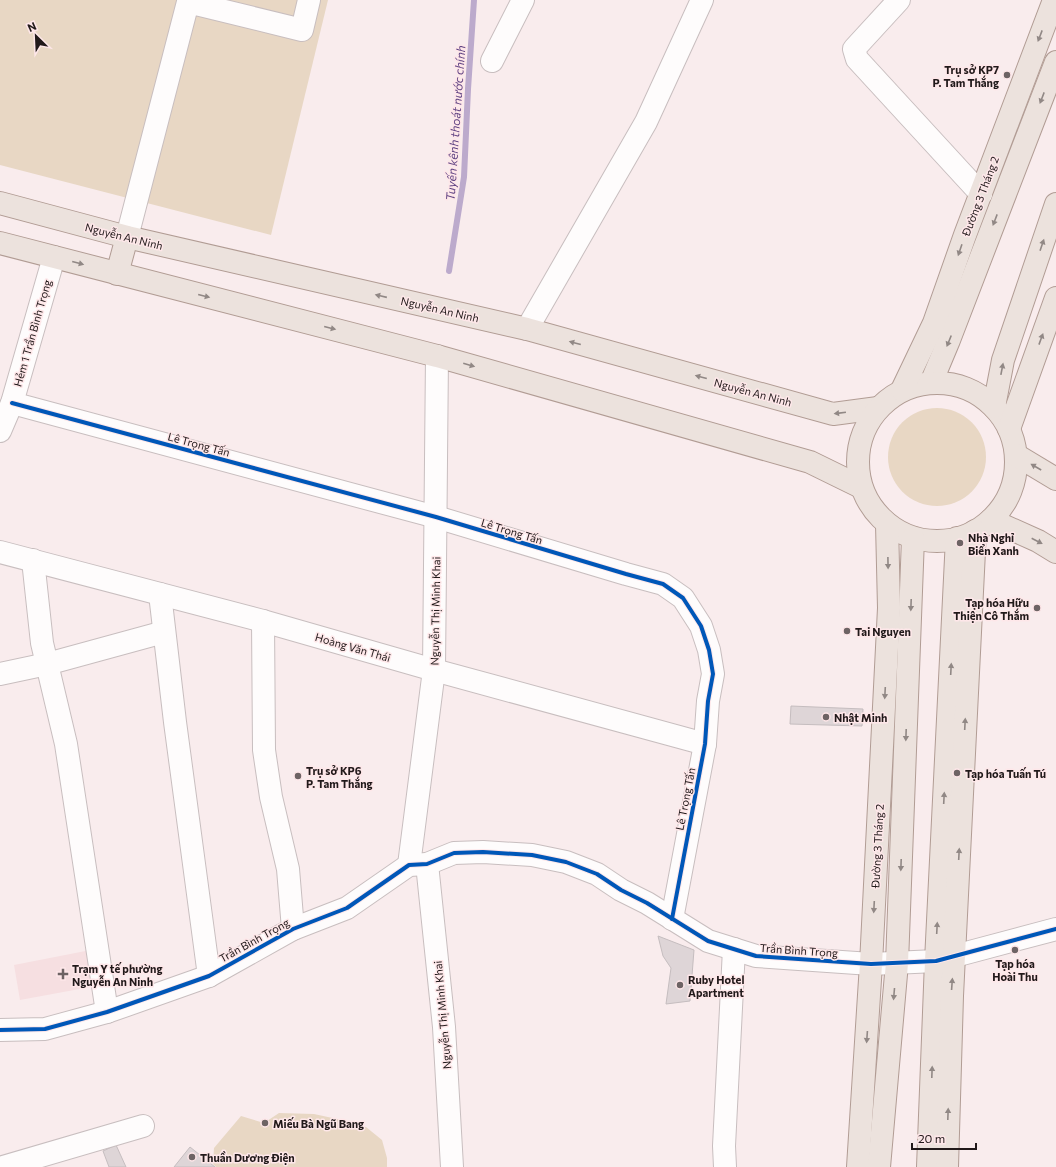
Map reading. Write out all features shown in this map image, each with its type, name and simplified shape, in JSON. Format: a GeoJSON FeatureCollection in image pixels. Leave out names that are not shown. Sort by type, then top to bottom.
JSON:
{"type":"FeatureCollection","features":[{"type":"Feature","properties":{"kind":"main road","name":"Đường 3 Tháng 2"},"geometry":{"type":"LineString","coordinates":[[902,390],[934,323],[980,194],[1054,0]]}},
{"type":"Feature","properties":{"kind":"main road","name":"Đường 3 Tháng 2"},"geometry":{"type":"LineString","coordinates":[[931,383],[1056,62]]}},
{"type":"Feature","properties":{"kind":"main road","name":"Nguyễn An Ninh"},"geometry":{"type":"LineString","coordinates":[[0,203],[127,237],[527,329],[833,414],[878,408]]}},
{"type":"Feature","properties":{"kind":"main road"},"geometry":{"type":"LineString","coordinates":[[994,407],[1003,360],[1056,204]]}},
{"type":"Feature","properties":{"kind":"main road"},"geometry":{"type":"LineString","coordinates":[[118,274],[127,237]]}},
{"type":"Feature","properties":{"kind":"main road"},"geometry":{"type":"LineString","coordinates":[[0,243],[436,356],[810,462],[861,488]]}},
{"type":"Feature","properties":{"kind":"main road"},"geometry":{"type":"LineString","coordinates":[[1009,429],[1056,298]]}},
{"type":"Feature","properties":{"kind":"main road"},"geometry":{"type":"LineString","coordinates":[[928,1167],[945,959],[974,530],[1006,501],[1014,478],[1016,455],[1009,429],[994,407],[976,393],[954,384],[931,383],[902,390],[878,408],[863,432],[857,460],[861,488],[871,508],[887,524],[913,538],[935,541],[974,530],[1038,541],[1056,552]]}},
{"type":"Feature","properties":{"kind":"main road"},"geometry":{"type":"LineString","coordinates":[[1016,455],[1056,478]]}},
{"type":"Feature","properties":{"kind":"main road","name":"Đường 3 Tháng 2"},"geometry":{"type":"LineString","coordinates":[[858,1167],[871,964],[889,608],[887,524]]}},
{"type":"Feature","properties":{"kind":"main road"},"geometry":{"type":"LineString","coordinates":[[879,1167],[897,963],[913,538]]}},
{"type":"Feature","properties":{"kind":"main road"},"geometry":{"type":"LineString","coordinates":[[945,959],[951,1004],[947,1167]]}},
{"type":"Feature","properties":{"kind":"street"},"geometry":{"type":"LineString","coordinates":[[127,237],[188,2],[302,30],[309,0]]}},
{"type":"Feature","properties":{"kind":"street"},"geometry":{"type":"LineString","coordinates":[[492,61],[523,0]]}},
{"type":"Feature","properties":{"kind":"street"},"geometry":{"type":"LineString","coordinates":[[899,0],[854,49],[857,59],[980,194]]}},
{"type":"Feature","properties":{"kind":"street"},"geometry":{"type":"LineString","coordinates":[[527,329],[646,122],[696,2]]}},
{"type":"Feature","properties":{"kind":"street","name":"Hẻm 1 Trần Bình Trọng"},"geometry":{"type":"LineString","coordinates":[[0,431],[12,403],[54,257]]}},
{"type":"Feature","properties":{"kind":"street","name":"Nguyễn Thị Minh Khai"},"geometry":{"type":"LineString","coordinates":[[436,356],[434,670],[418,864],[444,1027],[452,1167]]}},
{"type":"Feature","properties":{"kind":"street","name":"Lê Trọng Tấn"},"geometry":{"type":"LineString","coordinates":[[12,403],[436,518],[663,584],[683,598],[701,626],[709,650],[713,674],[708,702],[704,744],[672,919]]}},
{"type":"Feature","properties":{"kind":"street","name":"Hoàng Văn Thái"},"geometry":{"type":"LineString","coordinates":[[0,552],[264,621],[434,670],[704,744]]}},
{"type":"Feature","properties":{"kind":"street"},"geometry":{"type":"LineString","coordinates":[[33,560],[42,643],[66,744],[107,1012]]}},
{"type":"Feature","properties":{"kind":"street"},"geometry":{"type":"LineString","coordinates":[[160,594],[174,722],[209,976]]}},
{"type":"Feature","properties":{"kind":"street"},"geometry":{"type":"LineString","coordinates":[[264,621],[264,750],[271,797],[288,869],[293,929]]}},
{"type":"Feature","properties":{"kind":"street"},"geometry":{"type":"LineString","coordinates":[[0,674],[47,664],[164,632]]}},
{"type":"Feature","properties":{"kind":"street","name":"Trần Bình Trọng"},"geometry":{"type":"LineString","coordinates":[[0,1030],[45,1030],[107,1012],[209,976],[293,929],[347,908],[418,864],[454,853],[483,852],[532,856],[566,862],[597,874],[620,890],[647,903],[708,941],[756,956],[871,964],[945,959],[1056,929]]}},
{"type":"Feature","properties":{"kind":"street"},"geometry":{"type":"LineString","coordinates":[[725,1167],[724,1146],[734,949]]}},
{"type":"Feature","properties":{"kind":"street"},"geometry":{"type":"LineString","coordinates":[[3,1167],[142,1126]]}},
{"type":"Feature","properties":{"kind":"shaded area"},"geometry":{"type":"Polygon","coordinates":[[[0,0],[328,0],[271,235],[0,165],[0,0]]]}},
{"type":"Feature","properties":{"kind":"shaded area"},"geometry":{"type":"Polygon","coordinates":[[[937,408],[956,412],[972,422],[982,438],[986,457],[982,476],[972,492],[956,502],[937,506],[918,502],[902,492],[892,476],[888,457],[892,438],[902,422],[918,412],[937,408]]]}},
{"type":"Feature","properties":{"kind":"shaded area","name":"Trạm Y tế phường Nguyễn An Ninh"},"geometry":{"type":"Polygon","coordinates":[[[106,947],[112,983],[20,1000],[14,965],[106,947]]]}},
{"type":"Feature","properties":{"kind":"shaded area"},"geometry":{"type":"Polygon","coordinates":[[[279,1113],[314,1114],[366,1127],[382,1140],[387,1158],[387,1167],[216,1167],[213,1164],[214,1148],[241,1116],[264,1123],[279,1113]]]}},
{"type":"Feature","properties":{"kind":"building","name":"Nhật Minh"},"geometry":{"type":"Polygon","coordinates":[[[791,706],[863,709],[862,726],[790,724],[791,706]]]}},
{"type":"Feature","properties":{"kind":"building","name":"Ruby Hotel Apartment"},"geometry":{"type":"Polygon","coordinates":[[[658,936],[694,950],[690,1001],[666,1004],[671,968],[663,956],[658,936]]]}},
{"type":"Feature","properties":{"kind":"building"},"geometry":{"type":"Polygon","coordinates":[[[116,1145],[126,1167],[109,1167],[103,1151],[116,1145]]]}},
{"type":"Feature","properties":{"kind":"building","name":"Thuần Dương Điện"},"geometry":{"type":"Polygon","coordinates":[[[190,1147],[215,1167],[174,1167],[190,1147]]]}},
{"type":"Feature","properties":{"kind":"waterway","name":"Tuyến kênh thoát nước chính"},"geometry":{"type":"LineString","coordinates":[[449,271],[464,177],[474,0]]}},
{"type":"Feature","properties":{"kind":"cycle path"},"geometry":{"type":"LineString","coordinates":[[12,403],[436,517],[663,584],[683,598],[701,626],[709,650],[713,674],[708,701],[705,744],[672,919]]}},
{"type":"Feature","properties":{"kind":"cycle path"},"geometry":{"type":"LineString","coordinates":[[0,1030],[45,1029],[107,1012],[209,976],[293,929],[347,908],[409,865],[427,864],[454,853],[483,852],[532,855],[566,862],[597,874],[621,890],[647,903],[708,941],[756,956],[871,964],[936,961],[1056,929]]}},
{"type":"Feature","properties":{"kind":"place","name":"Trụ sở KP7 P. Tam Thắng"},"geometry":{"type":"Point","coordinates":[1007,75]}},
{"type":"Feature","properties":{"kind":"place","name":"Nhà Nghỉ Biển Xanh"},"geometry":{"type":"Point","coordinates":[960,543]}},
{"type":"Feature","properties":{"kind":"place","name":"Tạp hóa Hữu Thiện Cô Thắm"},"geometry":{"type":"Point","coordinates":[1037,608]}},
{"type":"Feature","properties":{"kind":"place","name":"Tai Nguyen"},"geometry":{"type":"Point","coordinates":[847,631]}},
{"type":"Feature","properties":{"kind":"place","name":"Nhật Minh"},"geometry":{"type":"Point","coordinates":[826,717]}},
{"type":"Feature","properties":{"kind":"place","name":"Tạp hóa Tuấn Tú"},"geometry":{"type":"Point","coordinates":[957,773]}},
{"type":"Feature","properties":{"kind":"place","name":"Trụ sở KP6 P. Tam Thắng"},"geometry":{"type":"Point","coordinates":[298,776]}},
{"type":"Feature","properties":{"kind":"place","name":"Tạp hóa Hoài Thu"},"geometry":{"type":"Point","coordinates":[1015,950]}},
{"type":"Feature","properties":{"kind":"place","name":"Trạm Y tế phường Nguyễn An Ninh"},"geometry":{"type":"Point","coordinates":[63,974]}},
{"type":"Feature","properties":{"kind":"place","name":"Ruby Hotel Apartment"},"geometry":{"type":"Point","coordinates":[680,985]}},
{"type":"Feature","properties":{"kind":"place","name":"Miếu Bà Ngũ Bang"},"geometry":{"type":"Point","coordinates":[265,1123]}},
{"type":"Feature","properties":{"kind":"place","name":"Thuần Dương Điện"},"geometry":{"type":"Point","coordinates":[192,1157]}}]}
